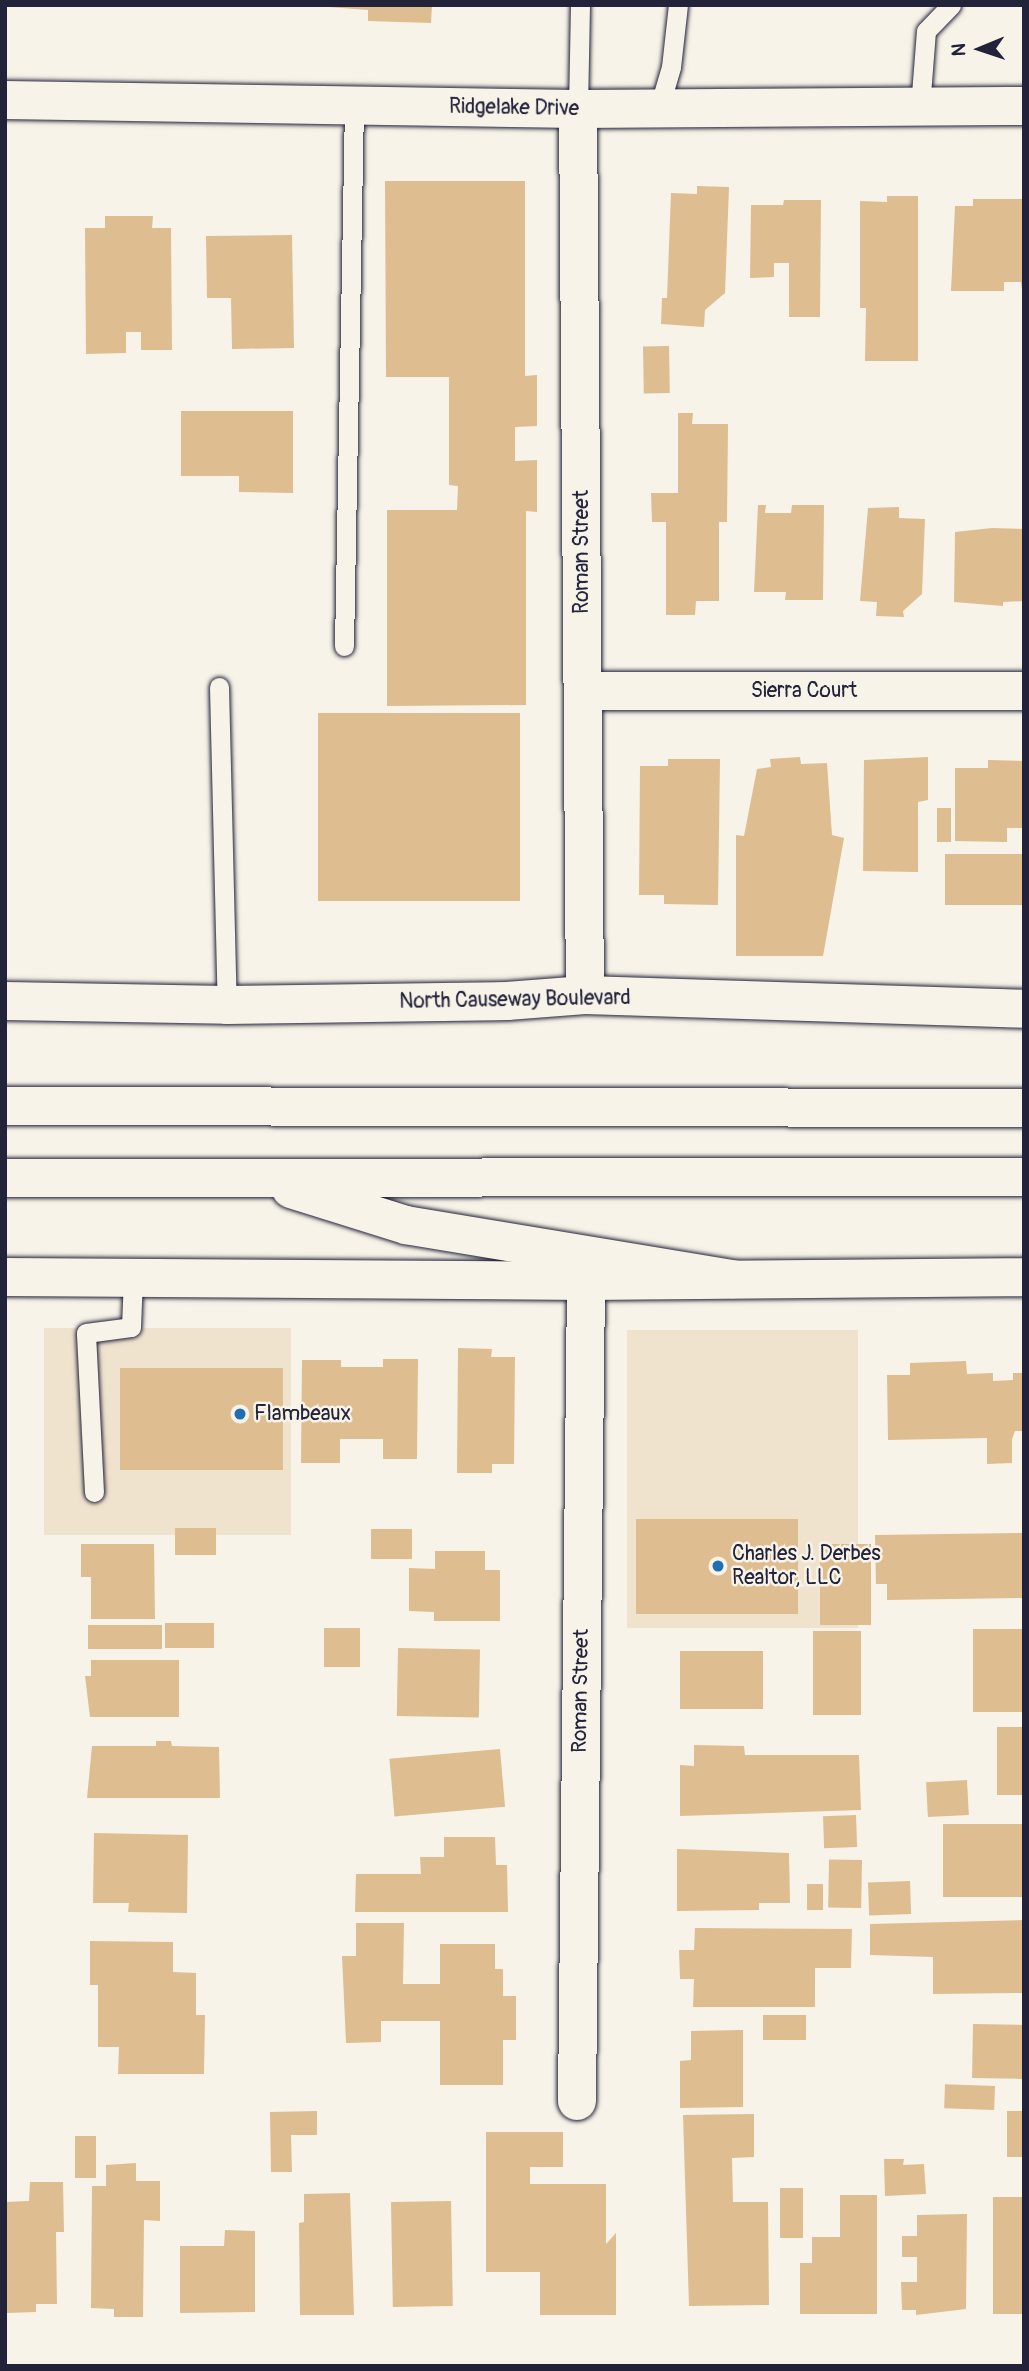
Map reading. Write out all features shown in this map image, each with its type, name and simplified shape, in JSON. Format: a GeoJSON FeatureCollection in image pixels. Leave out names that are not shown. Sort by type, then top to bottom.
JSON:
{"type":"FeatureCollection","features":[{"type":"Feature","properties":{"kind":"main road","name":"Ridgelake Drive"},"geometry":{"type":"LineString","coordinates":[[5,100],[578,109],[1024,106]]}},
{"type":"Feature","properties":{"kind":"main road","name":"Roman Street"},"geometry":{"type":"LineString","coordinates":[[578,109],[585,995]]}},
{"type":"Feature","properties":{"kind":"main road","name":"Sierra Court"},"geometry":{"type":"LineString","coordinates":[[583,691],[1024,691]]}},
{"type":"Feature","properties":{"kind":"main road","name":"North Causeway Boulevard"},"geometry":{"type":"LineString","coordinates":[[5,1002],[227,1005],[507,1001],[585,995],[1024,1009]]}},
{"type":"Feature","properties":{"kind":"main road"},"geometry":{"type":"LineString","coordinates":[[5,1106],[1024,1108]]}},
{"type":"Feature","properties":{"kind":"main road"},"geometry":{"type":"LineString","coordinates":[[5,1178],[1024,1177]]}},
{"type":"Feature","properties":{"kind":"main road"},"geometry":{"type":"LineString","coordinates":[[256,1178],[406,1226],[733,1279]]}},
{"type":"Feature","properties":{"kind":"main road"},"geometry":{"type":"LineString","coordinates":[[5,1277],[586,1281],[1024,1277]]}},
{"type":"Feature","properties":{"kind":"main road","name":"Roman Street"},"geometry":{"type":"LineString","coordinates":[[577,2101],[586,1281]]}},
{"type":"Feature","properties":{"kind":"lane"},"geometry":{"type":"LineString","coordinates":[[578,109],[580,5]]}},
{"type":"Feature","properties":{"kind":"lane"},"geometry":{"type":"LineString","coordinates":[[659,108],[671,67],[678,5]]}},
{"type":"Feature","properties":{"kind":"lane"},"geometry":{"type":"LineString","coordinates":[[919,107],[926,32],[951,5]]}},
{"type":"Feature","properties":{"kind":"lane"},"geometry":{"type":"LineString","coordinates":[[344,646],[354,105]]}},
{"type":"Feature","properties":{"kind":"lane"},"geometry":{"type":"LineString","coordinates":[[219,687],[227,1005]]}},
{"type":"Feature","properties":{"kind":"lane"},"geometry":{"type":"LineString","coordinates":[[94,1492],[86,1333],[131,1327],[133,1278]]}},
{"type":"Feature","properties":{"kind":"shaded area"},"geometry":{"type":"Polygon","coordinates":[[[44,1328],[291,1328],[291,1535],[44,1535],[44,1328]]]}},
{"type":"Feature","properties":{"kind":"shaded area"},"geometry":{"type":"Polygon","coordinates":[[[627,1330],[858,1330],[858,1628],[627,1628],[627,1330]]]}},
{"type":"Feature","properties":{"kind":"building"},"geometry":{"type":"Polygon","coordinates":[[[302,5],[432,5],[431,23],[368,21],[368,10],[302,5]]]}},
{"type":"Feature","properties":{"kind":"building"},"geometry":{"type":"Polygon","coordinates":[[[385,181],[525,181],[525,376],[537,375],[537,426],[515,427],[515,461],[537,460],[537,512],[526,511],[526,705],[387,706],[387,510],[457,510],[458,486],[449,485],[449,377],[386,377],[385,181]]]}},
{"type":"Feature","properties":{"kind":"building"},"geometry":{"type":"Polygon","coordinates":[[[697,186],[729,187],[725,293],[705,310],[704,327],[661,324],[662,298],[667,298],[671,193],[697,194],[697,186]]]}},
{"type":"Feature","properties":{"kind":"building"},"geometry":{"type":"Polygon","coordinates":[[[887,196],[918,196],[918,361],[865,361],[866,308],[860,308],[860,201],[887,202],[887,196]]]}},
{"type":"Feature","properties":{"kind":"building"},"geometry":{"type":"Polygon","coordinates":[[[973,199],[1024,199],[1024,305],[1021,282],[1004,282],[1004,291],[951,291],[955,206],[973,206],[973,199]]]}},
{"type":"Feature","properties":{"kind":"building"},"geometry":{"type":"Polygon","coordinates":[[[784,200],[821,200],[820,317],[789,317],[789,263],[774,263],[774,277],[750,278],[751,205],[783,205],[784,200]]]}},
{"type":"Feature","properties":{"kind":"building"},"geometry":{"type":"Polygon","coordinates":[[[105,216],[153,216],[152,228],[171,228],[172,350],[141,350],[141,332],[126,332],[126,353],[86,354],[85,228],[105,228],[105,216]]]}},
{"type":"Feature","properties":{"kind":"building"},"geometry":{"type":"Polygon","coordinates":[[[292,235],[294,348],[232,349],[231,298],[207,298],[206,236],[292,235]]]}},
{"type":"Feature","properties":{"kind":"building"},"geometry":{"type":"Polygon","coordinates":[[[643,346],[669,346],[670,393],[644,393],[643,346]]]}},
{"type":"Feature","properties":{"kind":"building"},"geometry":{"type":"Polygon","coordinates":[[[181,411],[293,411],[293,493],[239,492],[239,476],[181,476],[181,411]]]}},
{"type":"Feature","properties":{"kind":"building"},"geometry":{"type":"Polygon","coordinates":[[[678,413],[693,413],[692,424],[728,424],[727,522],[719,522],[719,601],[696,601],[695,615],[666,615],[666,522],[652,522],[651,493],[678,493],[678,413]]]}},
{"type":"Feature","properties":{"kind":"building"},"geometry":{"type":"Polygon","coordinates":[[[758,505],[766,505],[765,513],[791,513],[792,505],[824,505],[823,600],[785,600],[786,592],[754,592],[758,505]]]}},
{"type":"Feature","properties":{"kind":"building"},"geometry":{"type":"Polygon","coordinates":[[[899,507],[899,518],[925,519],[922,594],[903,611],[904,617],[876,616],[877,602],[860,601],[868,508],[899,507]]]}},
{"type":"Feature","properties":{"kind":"building"},"geometry":{"type":"Polygon","coordinates":[[[992,528],[1024,529],[1024,601],[1003,602],[1003,606],[954,602],[955,532],[992,528]]]}},
{"type":"Feature","properties":{"kind":"building"},"geometry":{"type":"Polygon","coordinates":[[[318,713],[520,713],[520,901],[318,901],[318,713]]]}},
{"type":"Feature","properties":{"kind":"building"},"geometry":{"type":"Polygon","coordinates":[[[800,757],[801,764],[827,763],[832,835],[844,838],[823,956],[736,956],[736,835],[744,836],[757,769],[771,767],[770,759],[800,757]]]}},
{"type":"Feature","properties":{"kind":"building"},"geometry":{"type":"Polygon","coordinates":[[[928,757],[928,800],[918,802],[918,872],[863,871],[864,760],[928,757]]]}},
{"type":"Feature","properties":{"kind":"building"},"geometry":{"type":"Polygon","coordinates":[[[668,759],[720,759],[718,905],[664,904],[664,895],[639,895],[640,766],[668,766],[668,759]]]}},
{"type":"Feature","properties":{"kind":"building"},"geometry":{"type":"Polygon","coordinates":[[[988,760],[1024,761],[1024,828],[1007,828],[1007,842],[955,841],[955,768],[988,768],[988,760]]]}},
{"type":"Feature","properties":{"kind":"building"},"geometry":{"type":"Polygon","coordinates":[[[937,808],[951,808],[951,842],[937,842],[937,808]]]}},
{"type":"Feature","properties":{"kind":"building"},"geometry":{"type":"Polygon","coordinates":[[[945,854],[1024,854],[1024,905],[945,905],[945,854]]]}},
{"type":"Feature","properties":{"kind":"building"},"geometry":{"type":"Polygon","coordinates":[[[458,1348],[492,1349],[491,1357],[515,1357],[514,1464],[492,1464],[492,1473],[457,1473],[458,1348]]]}},
{"type":"Feature","properties":{"kind":"building"},"geometry":{"type":"Polygon","coordinates":[[[383,1359],[418,1359],[417,1459],[383,1459],[383,1439],[340,1439],[340,1463],[301,1463],[302,1360],[341,1360],[341,1367],[383,1367],[383,1359]]]}},
{"type":"Feature","properties":{"kind":"building"},"geometry":{"type":"Polygon","coordinates":[[[966,1361],[967,1374],[993,1373],[993,1381],[1013,1380],[1013,1373],[1024,1373],[1024,1431],[1015,1431],[1012,1439],[1012,1463],[987,1464],[987,1438],[888,1440],[887,1375],[910,1375],[910,1363],[966,1361]]]}},
{"type":"Feature","properties":{"kind":"building"},"geometry":{"type":"Polygon","coordinates":[[[120,1368],[283,1368],[283,1470],[120,1470],[120,1368]]]}},
{"type":"Feature","properties":{"kind":"building","name":"Charles J. Derbes Realtor, LLC"},"geometry":{"type":"Polygon","coordinates":[[[636,1519],[798,1519],[798,1614],[636,1614],[636,1519]]]}},
{"type":"Feature","properties":{"kind":"building"},"geometry":{"type":"Polygon","coordinates":[[[175,1528],[216,1528],[216,1555],[175,1555],[175,1528]]]}},
{"type":"Feature","properties":{"kind":"building"},"geometry":{"type":"Polygon","coordinates":[[[371,1529],[412,1529],[412,1559],[371,1559],[371,1529]]]}},
{"type":"Feature","properties":{"kind":"building"},"geometry":{"type":"Polygon","coordinates":[[[1024,1533],[1024,1598],[887,1600],[887,1584],[876,1584],[875,1535],[1024,1533]]]}},
{"type":"Feature","properties":{"kind":"building"},"geometry":{"type":"Polygon","coordinates":[[[81,1544],[154,1544],[155,1619],[91,1619],[91,1577],[81,1577],[81,1544]]]}},
{"type":"Feature","properties":{"kind":"building"},"geometry":{"type":"Polygon","coordinates":[[[820,1544],[871,1544],[871,1625],[820,1625],[820,1544]]]}},
{"type":"Feature","properties":{"kind":"building"},"geometry":{"type":"Polygon","coordinates":[[[435,1551],[485,1551],[485,1570],[500,1570],[500,1621],[434,1621],[434,1612],[409,1611],[409,1568],[435,1569],[435,1551]]]}},
{"type":"Feature","properties":{"kind":"building"},"geometry":{"type":"Polygon","coordinates":[[[165,1623],[214,1623],[214,1648],[165,1648],[165,1623]]]}},
{"type":"Feature","properties":{"kind":"building"},"geometry":{"type":"Polygon","coordinates":[[[88,1625],[162,1625],[162,1649],[88,1649],[88,1625]]]}},
{"type":"Feature","properties":{"kind":"building"},"geometry":{"type":"Polygon","coordinates":[[[324,1628],[360,1628],[360,1667],[324,1667],[324,1628]]]}},
{"type":"Feature","properties":{"kind":"building"},"geometry":{"type":"Polygon","coordinates":[[[973,1629],[1024,1629],[1024,1712],[973,1712],[973,1629]]]}},
{"type":"Feature","properties":{"kind":"building"},"geometry":{"type":"Polygon","coordinates":[[[813,1631],[861,1631],[861,1715],[813,1715],[813,1631]]]}},
{"type":"Feature","properties":{"kind":"building"},"geometry":{"type":"Polygon","coordinates":[[[398,1648],[480,1649],[479,1717],[397,1716],[398,1648]]]}},
{"type":"Feature","properties":{"kind":"building"},"geometry":{"type":"Polygon","coordinates":[[[680,1651],[763,1651],[763,1709],[680,1709],[680,1651]]]}},
{"type":"Feature","properties":{"kind":"building"},"geometry":{"type":"Polygon","coordinates":[[[91,1660],[179,1660],[179,1717],[90,1717],[85,1676],[91,1676],[91,1660]]]}},
{"type":"Feature","properties":{"kind":"building"},"geometry":{"type":"Polygon","coordinates":[[[997,1727],[1024,1727],[1024,1795],[997,1795],[997,1727]]]}},
{"type":"Feature","properties":{"kind":"building"},"geometry":{"type":"Polygon","coordinates":[[[156,1741],[171,1741],[172,1746],[219,1747],[220,1798],[87,1798],[92,1746],[156,1746],[156,1741]]]}},
{"type":"Feature","properties":{"kind":"building"},"geometry":{"type":"Polygon","coordinates":[[[694,1745],[744,1746],[745,1755],[859,1755],[861,1810],[680,1816],[680,1765],[694,1766],[694,1745]]]}},
{"type":"Feature","properties":{"kind":"building"},"geometry":{"type":"Polygon","coordinates":[[[500,1749],[505,1807],[394,1816],[389,1759],[500,1749]]]}},
{"type":"Feature","properties":{"kind":"building"},"geometry":{"type":"Polygon","coordinates":[[[967,1780],[969,1815],[928,1817],[926,1782],[967,1780]]]}},
{"type":"Feature","properties":{"kind":"building"},"geometry":{"type":"Polygon","coordinates":[[[856,1815],[857,1847],[824,1848],[823,1816],[856,1815]]]}},
{"type":"Feature","properties":{"kind":"building"},"geometry":{"type":"Polygon","coordinates":[[[943,1824],[1024,1824],[1024,1897],[943,1897],[943,1824]]]}},
{"type":"Feature","properties":{"kind":"building"},"geometry":{"type":"Polygon","coordinates":[[[94,1833],[188,1835],[187,1913],[128,1912],[129,1903],[93,1903],[94,1833]]]}},
{"type":"Feature","properties":{"kind":"building"},"geometry":{"type":"Polygon","coordinates":[[[444,1837],[495,1837],[496,1865],[507,1865],[508,1912],[355,1912],[356,1874],[421,1874],[420,1857],[444,1857],[444,1837]]]}},
{"type":"Feature","properties":{"kind":"building"},"geometry":{"type":"Polygon","coordinates":[[[677,1849],[789,1853],[790,1903],[759,1903],[759,1910],[677,1911],[677,1849]]]}},
{"type":"Feature","properties":{"kind":"building"},"geometry":{"type":"Polygon","coordinates":[[[829,1859],[862,1860],[861,1908],[828,1907],[829,1859]]]}},
{"type":"Feature","properties":{"kind":"building"},"geometry":{"type":"Polygon","coordinates":[[[910,1881],[911,1914],[869,1915],[868,1882],[910,1881]]]}},
{"type":"Feature","properties":{"kind":"building"},"geometry":{"type":"Polygon","coordinates":[[[807,1884],[823,1884],[823,1910],[807,1910],[807,1884]]]}},
{"type":"Feature","properties":{"kind":"building"},"geometry":{"type":"Polygon","coordinates":[[[1024,1920],[1024,1993],[933,1994],[933,1957],[870,1955],[870,1924],[1024,1920]]]}},
{"type":"Feature","properties":{"kind":"building"},"geometry":{"type":"Polygon","coordinates":[[[356,1923],[404,1923],[403,1984],[440,1984],[440,1944],[495,1944],[495,1969],[503,1969],[503,1996],[516,1996],[516,2040],[503,2040],[503,2085],[440,2085],[440,2021],[381,2021],[381,2042],[346,2043],[342,1956],[356,1956],[356,1923]]]}},
{"type":"Feature","properties":{"kind":"building"},"geometry":{"type":"Polygon","coordinates":[[[695,1928],[852,1929],[851,1968],[815,1968],[815,2007],[693,2007],[694,1979],[680,1979],[679,1950],[694,1950],[695,1928]]]}},
{"type":"Feature","properties":{"kind":"building"},"geometry":{"type":"Polygon","coordinates":[[[90,1941],[173,1942],[173,1972],[196,1973],[196,2015],[205,2015],[204,2074],[118,2074],[119,2047],[98,2047],[98,1985],[90,1985],[90,1941]]]}},
{"type":"Feature","properties":{"kind":"building"},"geometry":{"type":"Polygon","coordinates":[[[763,2015],[806,2015],[806,2040],[763,2040],[763,2015]]]}},
{"type":"Feature","properties":{"kind":"building"},"geometry":{"type":"Polygon","coordinates":[[[973,2024],[1024,2025],[1023,2079],[972,2078],[973,2024]]]}},
{"type":"Feature","properties":{"kind":"building"},"geometry":{"type":"Polygon","coordinates":[[[743,2030],[743,2107],[680,2108],[680,2061],[691,2060],[691,2031],[743,2030]]]}},
{"type":"Feature","properties":{"kind":"building"},"geometry":{"type":"Polygon","coordinates":[[[945,2084],[995,2086],[994,2110],[944,2108],[945,2084]]]}},
{"type":"Feature","properties":{"kind":"building"},"geometry":{"type":"Polygon","coordinates":[[[317,2111],[317,2135],[291,2135],[292,2172],[271,2172],[270,2112],[317,2111]]]}},
{"type":"Feature","properties":{"kind":"building"},"geometry":{"type":"Polygon","coordinates":[[[1007,2111],[1024,2111],[1024,2157],[1007,2157],[1007,2111]]]}},
{"type":"Feature","properties":{"kind":"building"},"geometry":{"type":"Polygon","coordinates":[[[754,2114],[754,2157],[732,2158],[733,2202],[768,2202],[769,2305],[689,2306],[683,2115],[754,2114]]]}},
{"type":"Feature","properties":{"kind":"building"},"geometry":{"type":"Polygon","coordinates":[[[486,2132],[563,2132],[563,2167],[530,2167],[530,2184],[606,2184],[606,2244],[616,2233],[616,2315],[540,2315],[540,2272],[486,2272],[486,2132]]]}},
{"type":"Feature","properties":{"kind":"building"},"geometry":{"type":"Polygon","coordinates":[[[75,2136],[96,2136],[96,2178],[75,2178],[75,2136]]]}},
{"type":"Feature","properties":{"kind":"building"},"geometry":{"type":"Polygon","coordinates":[[[884,2159],[904,2159],[903,2165],[924,2164],[926,2194],[885,2196],[884,2159]]]}},
{"type":"Feature","properties":{"kind":"building"},"geometry":{"type":"Polygon","coordinates":[[[136,2163],[136,2181],[160,2181],[160,2221],[144,2220],[143,2317],[114,2317],[114,2309],[91,2308],[92,2186],[106,2186],[106,2165],[136,2163]]]}},
{"type":"Feature","properties":{"kind":"building"},"geometry":{"type":"Polygon","coordinates":[[[30,2182],[63,2182],[64,2232],[56,2232],[57,2304],[36,2304],[36,2312],[7,2313],[5,2202],[29,2201],[30,2182]]]}},
{"type":"Feature","properties":{"kind":"building"},"geometry":{"type":"Polygon","coordinates":[[[780,2188],[803,2188],[803,2238],[780,2238],[780,2188]]]}},
{"type":"Feature","properties":{"kind":"building"},"geometry":{"type":"Polygon","coordinates":[[[350,2193],[354,2315],[300,2315],[299,2223],[304,2222],[304,2194],[350,2193]]]}},
{"type":"Feature","properties":{"kind":"building"},"geometry":{"type":"Polygon","coordinates":[[[840,2195],[877,2195],[877,2314],[800,2314],[800,2263],[812,2263],[812,2237],[840,2237],[840,2195]]]}},
{"type":"Feature","properties":{"kind":"building"},"geometry":{"type":"Polygon","coordinates":[[[993,2197],[1024,2197],[1024,2314],[993,2314],[993,2197]]]}},
{"type":"Feature","properties":{"kind":"building"},"geometry":{"type":"Polygon","coordinates":[[[451,2201],[453,2306],[393,2307],[391,2202],[451,2201]]]}},
{"type":"Feature","properties":{"kind":"building"},"geometry":{"type":"Polygon","coordinates":[[[967,2214],[966,2309],[916,2315],[916,2310],[902,2310],[901,2282],[917,2282],[917,2257],[902,2257],[902,2236],[917,2236],[917,2215],[967,2214]]]}},
{"type":"Feature","properties":{"kind":"building"},"geometry":{"type":"Polygon","coordinates":[[[225,2230],[255,2231],[255,2312],[180,2313],[180,2246],[224,2246],[225,2230]]]}},
{"type":"Feature","properties":{"kind":"place","name":"Flambeaux"},"geometry":{"type":"Point","coordinates":[240,1414]}},
{"type":"Feature","properties":{"kind":"place","name":"Charles J. Derbes Realtor, LLC"},"geometry":{"type":"Point","coordinates":[718,1566]}}]}
